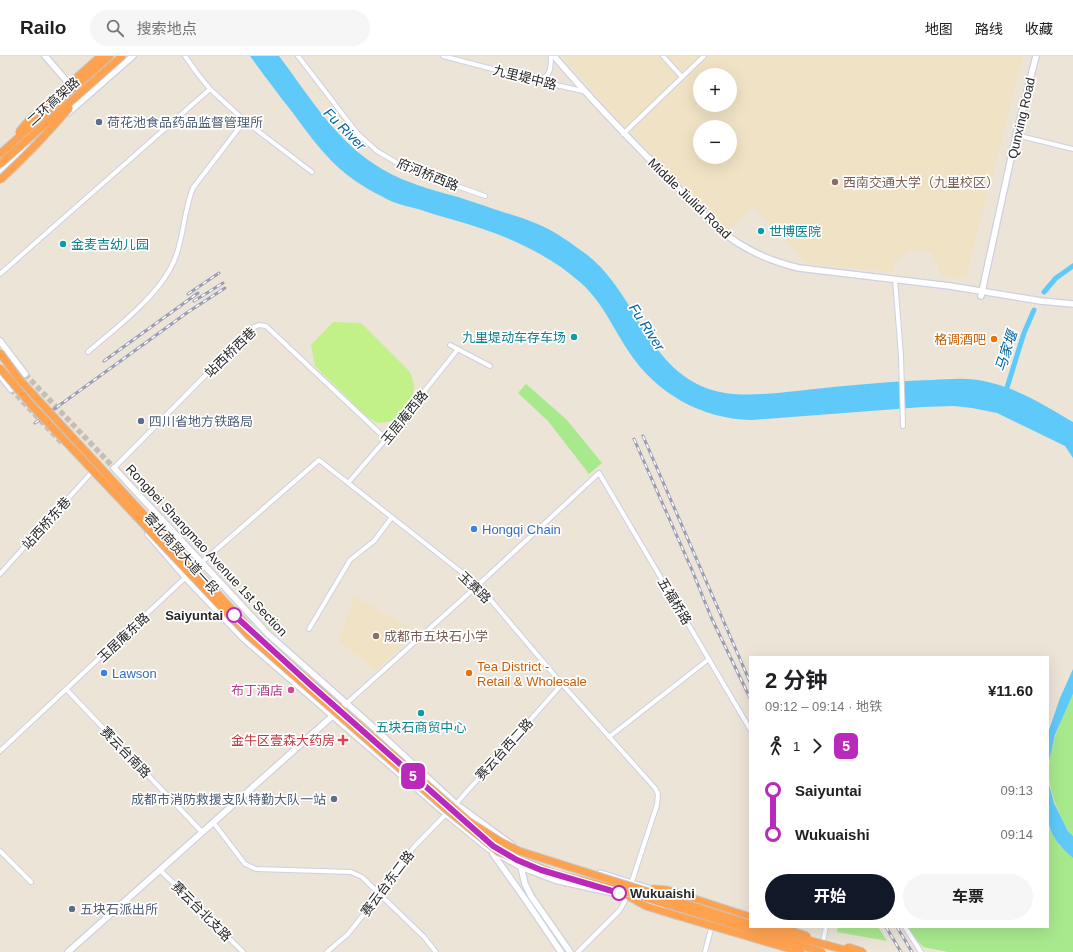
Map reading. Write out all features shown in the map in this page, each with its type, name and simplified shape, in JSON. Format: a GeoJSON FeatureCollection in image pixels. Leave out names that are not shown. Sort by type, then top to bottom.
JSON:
{"type":"FeatureCollection","features":[{"type":"Feature","properties":{"kind":"highway"},"geometry":{"type":"LineString","coordinates":[[0,154],[30,120],[101,56]]}},
{"type":"Feature","properties":{"kind":"highway","name":"二环高架路"},"geometry":{"type":"LineString","coordinates":[[0,154],[110,56]]}},
{"type":"Feature","properties":{"kind":"highway","name":"二环高架路"},"geometry":{"type":"LineString","coordinates":[[0,164],[122,56]]}},
{"type":"Feature","properties":{"kind":"highway"},"geometry":{"type":"LineString","coordinates":[[0,180],[49,132],[84,89],[126,56]]}},
{"type":"Feature","properties":{"kind":"highway","name":"蓉北商贸大道一段"},"geometry":{"type":"LineString","coordinates":[[0,353],[19,379],[255,634],[449,808]]}},
{"type":"Feature","properties":{"kind":"highway","name":"蓉北商贸大道一段"},"geometry":{"type":"LineString","coordinates":[[0,368],[33,407],[188,575],[248,635],[332,712]]}},
{"type":"Feature","properties":{"kind":"highway","name":"Rongbei Shangmao Avenue 1st Section"},"geometry":{"type":"LineString","coordinates":[[332,712],[449,808]]}},
{"type":"Feature","properties":{"kind":"highway"},"geometry":{"type":"LineString","coordinates":[[449,808],[501,842],[518,851],[749,922]]}},
{"type":"Feature","properties":{"kind":"highway"},"geometry":{"type":"LineString","coordinates":[[449,808],[499,852],[554,873],[630,893],[821,952]]}},
{"type":"Feature","properties":{"kind":"highway"},"geometry":{"type":"LineString","coordinates":[[654,889],[666,890],[749,917]]}},
{"type":"Feature","properties":{"kind":"highway"},"geometry":{"type":"LineString","coordinates":[[628,896],[646,906],[801,952]]}},
{"type":"Feature","properties":{"kind":"highway"},"geometry":{"type":"LineString","coordinates":[[764,928],[853,952]]}},
{"type":"Feature","properties":{"kind":"highway"},"geometry":{"type":"LineString","coordinates":[[783,928],[864,952]]}},
{"type":"Feature","properties":{"kind":"main road"},"geometry":{"type":"LineString","coordinates":[[45,56],[84,99]]}},
{"type":"Feature","properties":{"kind":"main road"},"geometry":{"type":"LineString","coordinates":[[0,150],[105,56]]}},
{"type":"Feature","properties":{"kind":"main road"},"geometry":{"type":"LineString","coordinates":[[0,173],[132,56]]}},
{"type":"Feature","properties":{"kind":"main road","name":"Middle Jiulidi Road"},"geometry":{"type":"LineString","coordinates":[[553,56],[623,134],[714,224],[728,236],[751,250],[780,263],[799,268],[895,280],[982,294],[1073,304]]}},
{"type":"Feature","properties":{"kind":"main road","name":"Qunxing Road"},"geometry":{"type":"LineString","coordinates":[[982,294],[1016,135],[1036,56]]}},
{"type":"Feature","properties":{"kind":"main road"},"geometry":{"type":"LineString","coordinates":[[0,341],[25,374]]}},
{"type":"Feature","properties":{"kind":"main road"},"geometry":{"type":"LineString","coordinates":[[0,376],[11,389]]}},
{"type":"Feature","properties":{"kind":"main road","name":"Rongbei Shangmao Avenue 1st Section"},"geometry":{"type":"LineString","coordinates":[[114,468],[268,634],[347,703],[449,808],[518,848],[654,889],[749,922]]}},
{"type":"Feature","properties":{"kind":"main road","name":"蓉北商贸大道一段"},"geometry":{"type":"LineString","coordinates":[[91,473],[188,575]]}},
{"type":"Feature","properties":{"kind":"main road"},"geometry":{"type":"LineString","coordinates":[[68,952],[213,822],[332,712],[347,703]]}},
{"type":"Feature","properties":{"kind":"main road","name":"蓉北商贸大道一段"},"geometry":{"type":"LineString","coordinates":[[449,808],[489,849],[521,867],[555,880],[628,896],[813,952]]}},
{"type":"Feature","properties":{"kind":"main road"},"geometry":{"type":"LineString","coordinates":[[507,841],[516,855],[521,867],[525,884],[531,896],[570,952]]}},
{"type":"Feature","properties":{"kind":"main road"},"geometry":{"type":"LineString","coordinates":[[489,849],[500,862],[561,952]]}},
{"type":"Feature","properties":{"kind":"main road"},"geometry":{"type":"LineString","coordinates":[[772,928],[822,944]]}},
{"type":"Feature","properties":{"kind":"street"},"geometry":{"type":"LineString","coordinates":[[186,56],[197,74],[210,89],[244,120],[312,172]]}},
{"type":"Feature","properties":{"kind":"street","name":"府河桥西路"},"geometry":{"type":"LineString","coordinates":[[298,56],[357,133],[377,151],[406,168],[485,196]]}},
{"type":"Feature","properties":{"kind":"street","name":"九里堤中路"},"geometry":{"type":"LineString","coordinates":[[443,56],[534,80],[583,91]]}},
{"type":"Feature","properties":{"kind":"street"},"geometry":{"type":"LineString","coordinates":[[534,80],[544,79],[548,75],[553,56]]}},
{"type":"Feature","properties":{"kind":"street"},"geometry":{"type":"LineString","coordinates":[[663,56],[682,78]]}},
{"type":"Feature","properties":{"kind":"street"},"geometry":{"type":"LineString","coordinates":[[623,134],[704,56]]}},
{"type":"Feature","properties":{"kind":"street"},"geometry":{"type":"LineString","coordinates":[[0,274],[210,89]]}},
{"type":"Feature","properties":{"kind":"street"},"geometry":{"type":"LineString","coordinates":[[88,352],[141,306],[164,279],[180,245],[188,201],[193,188],[244,120]]}},
{"type":"Feature","properties":{"kind":"street"},"geometry":{"type":"LineString","coordinates":[[1016,135],[1073,149]]}},
{"type":"Feature","properties":{"kind":"street"},"geometry":{"type":"LineString","coordinates":[[895,280],[903,425]]}},
{"type":"Feature","properties":{"kind":"street","name":"站西桥西巷"},"geometry":{"type":"LineString","coordinates":[[114,468],[252,328],[259,324],[266,326],[386,439]]}},
{"type":"Feature","properties":{"kind":"street"},"geometry":{"type":"LineString","coordinates":[[450,345],[490,366]]}},
{"type":"Feature","properties":{"kind":"street","name":"玉居庵西路"},"geometry":{"type":"LineString","coordinates":[[348,483],[386,439],[458,349]]}},
{"type":"Feature","properties":{"kind":"street","name":"玉居庵东路"},"geometry":{"type":"LineString","coordinates":[[0,751],[202,562],[319,460]]}},
{"type":"Feature","properties":{"kind":"street","name":"玉赛路"},"geometry":{"type":"LineString","coordinates":[[319,460],[478,585],[562,684],[655,788],[658,794],[657,805],[628,896],[620,910],[578,952]]}},
{"type":"Feature","properties":{"kind":"street","name":"站西桥东巷"},"geometry":{"type":"LineString","coordinates":[[0,574],[91,473]]}},
{"type":"Feature","properties":{"kind":"street","name":"五福桥路"},"geometry":{"type":"LineString","coordinates":[[478,585],[599,473],[749,727]]}},
{"type":"Feature","properties":{"kind":"street"},"geometry":{"type":"LineString","coordinates":[[309,629],[350,560],[374,541],[392,517]]}},
{"type":"Feature","properties":{"kind":"street"},"geometry":{"type":"LineString","coordinates":[[347,703],[478,585]]}},
{"type":"Feature","properties":{"kind":"street"},"geometry":{"type":"LineString","coordinates":[[609,737],[709,659]]}},
{"type":"Feature","properties":{"kind":"street","name":"赛云台西二路"},"geometry":{"type":"LineString","coordinates":[[449,808],[562,684]]}},
{"type":"Feature","properties":{"kind":"street","name":"赛云台南路"},"geometry":{"type":"LineString","coordinates":[[66,690],[202,832]]}},
{"type":"Feature","properties":{"kind":"street","name":"赛云台东二路"},"geometry":{"type":"LineString","coordinates":[[327,952],[348,934],[380,895],[413,848],[449,808]]}},
{"type":"Feature","properties":{"kind":"street"},"geometry":{"type":"LineString","coordinates":[[213,822],[245,864],[251,868],[351,872],[362,877],[424,937],[436,952]]}},
{"type":"Feature","properties":{"kind":"street"},"geometry":{"type":"LineString","coordinates":[[0,851],[31,882]]}},
{"type":"Feature","properties":{"kind":"street","name":"赛云台北支路"},"geometry":{"type":"LineString","coordinates":[[160,870],[243,952]]}},
{"type":"Feature","properties":{"kind":"street"},"geometry":{"type":"LineString","coordinates":[[705,952],[713,921]]}},
{"type":"Feature","properties":{"kind":"street"},"geometry":{"type":"LineString","coordinates":[[821,952],[826,928]]}},
{"type":"Feature","properties":{"kind":"street"},"geometry":{"type":"LineString","coordinates":[[906,928],[921,952]]}},
{"type":"Feature","properties":{"kind":"street"},"geometry":{"type":"LineString","coordinates":[[822,944],[864,952]]}},
{"type":"Feature","properties":{"kind":"shaded area","name":"西南交通大学（九里校区）"},"geometry":{"type":"Polygon","coordinates":[[[562,56],[1023,56],[966,279],[942,276],[931,252],[910,249],[894,263],[894,272],[806,264],[754,207],[728,230],[620,122],[562,56]]]}},
{"type":"Feature","properties":{"kind":"shaded area","name":"成都市五块石小学"},"geometry":{"type":"Polygon","coordinates":[[[354,596],[416,631],[376,671],[339,641],[354,596]]]}},
{"type":"Feature","properties":{"kind":"green space"},"geometry":{"type":"Polygon","coordinates":[[[333,322],[361,323],[410,372],[414,385],[413,398],[393,421],[378,423],[367,417],[315,366],[311,345],[333,322]]]}},
{"type":"Feature","properties":{"kind":"green space"},"geometry":{"type":"Polygon","coordinates":[[[526,384],[566,419],[602,463],[589,474],[548,421],[518,393],[526,384]]]}},
{"type":"Feature","properties":{"kind":"green space"},"geometry":{"type":"Polygon","coordinates":[[[1073,694],[1073,836],[1065,825],[1053,796],[1049,780],[1049,766],[1055,738],[1073,694]]]}},
{"type":"Feature","properties":{"kind":"green space"},"geometry":{"type":"Polygon","coordinates":[[[1049,828],[1059,845],[1073,858],[1073,952],[948,952],[923,947],[913,936],[909,928],[1049,928],[1049,828]]]}},
{"type":"Feature","properties":{"kind":"green space"},"geometry":{"type":"Polygon","coordinates":[[[838,928],[879,928],[887,941],[837,932],[838,928]]]}},
{"type":"Feature","properties":{"kind":"water"},"geometry":{"type":"Polygon","coordinates":[[[250,56],[279,56],[321,113],[345,140],[371,162],[391,174],[435,191],[465,199],[536,223],[559,235],[586,254],[604,271],[620,291],[661,354],[678,372],[699,385],[725,393],[770,394],[902,381],[960,379],[981,380],[1011,389],[1042,404],[1073,422],[1073,458],[1065,446],[997,413],[972,408],[954,406],[923,407],[751,420],[715,415],[681,401],[652,380],[640,367],[596,299],[581,283],[558,265],[533,250],[493,233],[472,225],[393,202],[368,189],[346,174],[318,145],[250,56]]]}},
{"type":"Feature","properties":{"kind":"water"},"geometry":{"type":"Polygon","coordinates":[[[1073,669],[1073,694],[1055,735],[1049,761],[1049,730],[1060,698],[1073,669]]]}},
{"type":"Feature","properties":{"kind":"water"},"geometry":{"type":"Polygon","coordinates":[[[1049,785],[1054,803],[1068,831],[1073,836],[1073,858],[1057,842],[1049,827],[1049,785]]]}},
{"type":"Feature","properties":{"kind":"waterway","name":"马家堰"},"geometry":{"type":"LineString","coordinates":[[1044,292],[1056,278],[1073,266]]}},
{"type":"Feature","properties":{"kind":"waterway","name":"马家堰"},"geometry":{"type":"LineString","coordinates":[[1005,394],[1024,333],[1034,310]]}},
{"type":"Feature","properties":{"kind":"tunnel"},"geometry":{"type":"LineString","coordinates":[[25,374],[114,468]]}},
{"type":"Feature","properties":{"kind":"tunnel"},"geometry":{"type":"LineString","coordinates":[[11,389],[63,444]]}},
{"type":"Feature","properties":{"kind":"railway"},"geometry":{"type":"LineString","coordinates":[[188,294],[219,273]]}},
{"type":"Feature","properties":{"kind":"railway"},"geometry":{"type":"LineString","coordinates":[[194,301],[223,283]]}},
{"type":"Feature","properties":{"kind":"railway"},"geometry":{"type":"LineString","coordinates":[[35,423],[188,312],[225,288]]}},
{"type":"Feature","properties":{"kind":"railway"},"geometry":{"type":"LineString","coordinates":[[104,361],[198,293]]}},
{"type":"Feature","properties":{"kind":"railway"},"geometry":{"type":"LineString","coordinates":[[643,436],[749,680]]}},
{"type":"Feature","properties":{"kind":"railway"},"geometry":{"type":"LineString","coordinates":[[634,439],[692,570],[711,617],[749,696]]}},
{"type":"Feature","properties":{"kind":"railway"},"geometry":{"type":"LineString","coordinates":[[887,928],[901,952]]}},
{"type":"Feature","properties":{"kind":"railway"},"geometry":{"type":"LineString","coordinates":[[898,928],[912,952]]}},
{"type":"Feature","properties":{"kind":"metro line","name":"5"},"geometry":{"type":"LineString","coordinates":[[234,615],[282,660],[493,846],[517,860],[541,870],[619,893]]}},
{"type":"Feature","properties":{"kind":"place","name":"荷花池食品药品监督管理所"},"geometry":{"type":"Point","coordinates":[99,122]}},
{"type":"Feature","properties":{"kind":"place","name":"西南交通大学（九里校区）"},"geometry":{"type":"Point","coordinates":[835,182]}},
{"type":"Feature","properties":{"kind":"place","name":"世博医院"},"geometry":{"type":"Point","coordinates":[761,231]}},
{"type":"Feature","properties":{"kind":"place","name":"金麦吉幼儿园"},"geometry":{"type":"Point","coordinates":[63,244]}},
{"type":"Feature","properties":{"kind":"place","name":"九里堤动车存车场"},"geometry":{"type":"Point","coordinates":[574,337]}},
{"type":"Feature","properties":{"kind":"place","name":"格调酒吧"},"geometry":{"type":"Point","coordinates":[994,339]}},
{"type":"Feature","properties":{"kind":"place","name":"四川省地方铁路局"},"geometry":{"type":"Point","coordinates":[141,421]}},
{"type":"Feature","properties":{"kind":"place","name":"Hongqi Chain"},"geometry":{"type":"Point","coordinates":[474,529]}},
{"type":"Feature","properties":{"kind":"place","name":"Saiyuntai"},"geometry":{"type":"Point","coordinates":[234,615]}},
{"type":"Feature","properties":{"kind":"place","name":"成都市五块石小学"},"geometry":{"type":"Point","coordinates":[376,636]}},
{"type":"Feature","properties":{"kind":"place","name":"Lawson"},"geometry":{"type":"Point","coordinates":[104,673]}},
{"type":"Feature","properties":{"kind":"place","name":"Tea District - Retail & Wholesale"},"geometry":{"type":"Point","coordinates":[469,673]}},
{"type":"Feature","properties":{"kind":"place","name":"布丁酒店"},"geometry":{"type":"Point","coordinates":[291,690]}},
{"type":"Feature","properties":{"kind":"place","name":"五块石商贸中心"},"geometry":{"type":"Point","coordinates":[421,713]}},
{"type":"Feature","properties":{"kind":"place","name":"金牛区壹森大药房"},"geometry":{"type":"Point","coordinates":[343,740]}},
{"type":"Feature","properties":{"kind":"place","name":"成都市消防救援支队特勤大队一站"},"geometry":{"type":"Point","coordinates":[334,799]}},
{"type":"Feature","properties":{"kind":"place","name":"Wukuaishi"},"geometry":{"type":"Point","coordinates":[619,893]}},
{"type":"Feature","properties":{"kind":"place","name":"五块石派出所"},"geometry":{"type":"Point","coordinates":[72,909]}},
{"type":"Feature","properties":{"kind":"water label","name":"Fu River"},"geometry":{"type":"Point","coordinates":[345,129]}},
{"type":"Feature","properties":{"kind":"water label","name":"Fu River"},"geometry":{"type":"Point","coordinates":[647,327]}}]}
